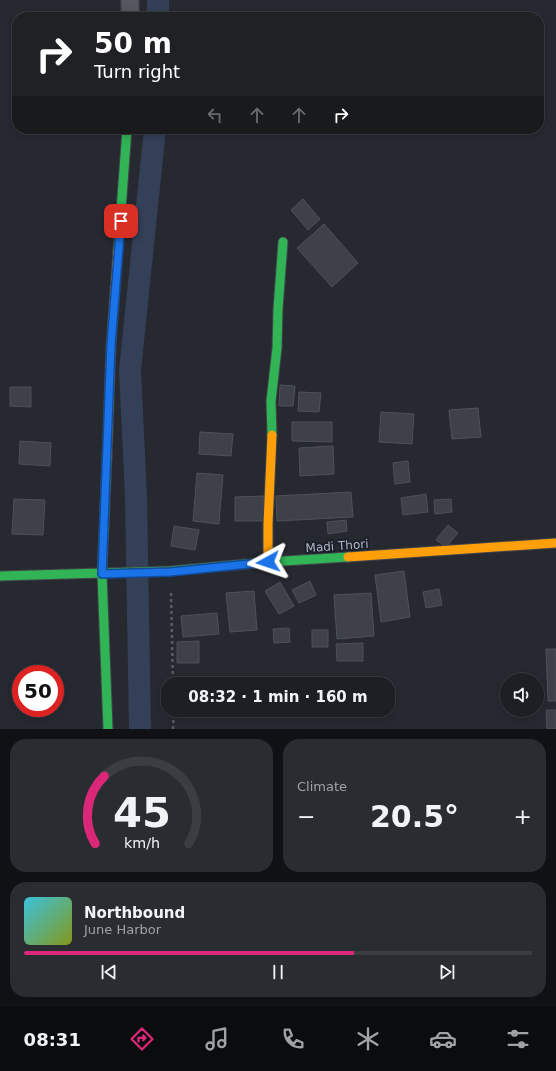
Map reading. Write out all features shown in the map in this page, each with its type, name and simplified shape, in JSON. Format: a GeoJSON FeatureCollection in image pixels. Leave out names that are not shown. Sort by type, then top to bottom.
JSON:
{"type":"FeatureCollection","features":[{"type":"Feature","properties":{"kind":"street"},"geometry":{"type":"LineString","coordinates":[[130,0],[130,12]]}},
{"type":"Feature","properties":{"kind":"street"},"geometry":{"type":"LineString","coordinates":[[108,729],[102,574],[111,345],[127,134]]}},
{"type":"Feature","properties":{"kind":"street"},"geometry":{"type":"LineString","coordinates":[[268,562],[268,524],[272,443],[271,401],[277,348],[283,242]]}},
{"type":"Feature","properties":{"kind":"street","name":"Madi Thori"},"geometry":{"type":"LineString","coordinates":[[0,576],[166,572],[268,562],[556,543]]}},
{"type":"Feature","properties":{"kind":"path"},"geometry":{"type":"LineString","coordinates":[[166,572],[174,677]]}},
{"type":"Feature","properties":{"kind":"path"},"geometry":{"type":"LineString","coordinates":[[173,729],[174,717]]}},
{"type":"Feature","properties":{"kind":"building"},"geometry":{"type":"Polygon","coordinates":[[[303,199],[320,219],[308,230],[291,210],[303,199]]]}},
{"type":"Feature","properties":{"kind":"building"},"geometry":{"type":"Polygon","coordinates":[[[324,224],[358,263],[332,287],[297,248],[324,224]]]}},
{"type":"Feature","properties":{"kind":"building"},"geometry":{"type":"Polygon","coordinates":[[[280,385],[295,386],[293,406],[279,406],[280,385]]]}},
{"type":"Feature","properties":{"kind":"building"},"geometry":{"type":"Polygon","coordinates":[[[10,387],[31,387],[31,407],[10,406],[10,387]]]}},
{"type":"Feature","properties":{"kind":"building"},"geometry":{"type":"Polygon","coordinates":[[[299,392],[321,393],[319,412],[298,411],[299,392]]]}},
{"type":"Feature","properties":{"kind":"building"},"geometry":{"type":"Polygon","coordinates":[[[478,408],[481,437],[452,439],[449,410],[478,408]]]}},
{"type":"Feature","properties":{"kind":"building"},"geometry":{"type":"Polygon","coordinates":[[[381,412],[414,414],[412,444],[379,442],[381,412]]]}},
{"type":"Feature","properties":{"kind":"building"},"geometry":{"type":"Polygon","coordinates":[[[292,422],[332,422],[332,442],[292,441],[292,422]]]}},
{"type":"Feature","properties":{"kind":"building"},"geometry":{"type":"Polygon","coordinates":[[[200,432],[233,434],[231,456],[199,454],[200,432]]]}},
{"type":"Feature","properties":{"kind":"building"},"geometry":{"type":"Polygon","coordinates":[[[20,441],[51,443],[50,466],[19,464],[20,441]]]}},
{"type":"Feature","properties":{"kind":"building"},"geometry":{"type":"Polygon","coordinates":[[[333,446],[334,474],[300,476],[299,448],[333,446]]]}},
{"type":"Feature","properties":{"kind":"building"},"geometry":{"type":"Polygon","coordinates":[[[408,461],[410,482],[395,484],[393,463],[408,461]]]}},
{"type":"Feature","properties":{"kind":"building"},"geometry":{"type":"Polygon","coordinates":[[[197,473],[223,475],[219,524],[193,521],[197,473]]]}},
{"type":"Feature","properties":{"kind":"building"},"geometry":{"type":"Polygon","coordinates":[[[351,492],[353,517],[277,521],[276,496],[351,492]]]}},
{"type":"Feature","properties":{"kind":"building"},"geometry":{"type":"Polygon","coordinates":[[[426,494],[428,512],[403,515],[401,498],[426,494]]]}},
{"type":"Feature","properties":{"kind":"building"},"geometry":{"type":"Polygon","coordinates":[[[264,496],[264,521],[235,521],[235,497],[264,496]]]}},
{"type":"Feature","properties":{"kind":"building"},"geometry":{"type":"Polygon","coordinates":[[[14,499],[45,500],[43,535],[12,534],[14,499]]]}},
{"type":"Feature","properties":{"kind":"building"},"geometry":{"type":"Polygon","coordinates":[[[451,499],[452,512],[435,514],[434,500],[451,499]]]}},
{"type":"Feature","properties":{"kind":"building"},"geometry":{"type":"Polygon","coordinates":[[[346,520],[347,531],[328,534],[327,522],[346,520]]]}},
{"type":"Feature","properties":{"kind":"building"},"geometry":{"type":"Polygon","coordinates":[[[448,525],[458,533],[446,547],[436,540],[448,525]]]}},
{"type":"Feature","properties":{"kind":"building"},"geometry":{"type":"Polygon","coordinates":[[[174,526],[199,530],[195,550],[171,546],[174,526]]]}},
{"type":"Feature","properties":{"kind":"building"},"geometry":{"type":"Polygon","coordinates":[[[404,571],[410,617],[381,622],[375,575],[404,571]]]}},
{"type":"Feature","properties":{"kind":"building"},"geometry":{"type":"Polygon","coordinates":[[[310,581],[316,595],[299,603],[292,590],[310,581]]]}},
{"type":"Feature","properties":{"kind":"building"},"geometry":{"type":"Polygon","coordinates":[[[280,582],[294,606],[279,614],[265,591],[280,582]]]}},
{"type":"Feature","properties":{"kind":"building"},"geometry":{"type":"Polygon","coordinates":[[[439,589],[442,605],[426,608],[423,592],[439,589]]]}},
{"type":"Feature","properties":{"kind":"building"},"geometry":{"type":"Polygon","coordinates":[[[254,591],[257,630],[230,632],[226,593],[254,591]]]}},
{"type":"Feature","properties":{"kind":"building"},"geometry":{"type":"Polygon","coordinates":[[[371,593],[374,636],[337,639],[334,595],[371,593]]]}},
{"type":"Feature","properties":{"kind":"building"},"geometry":{"type":"Polygon","coordinates":[[[217,613],[219,634],[183,637],[181,616],[217,613]]]}},
{"type":"Feature","properties":{"kind":"building"},"geometry":{"type":"Polygon","coordinates":[[[289,628],[290,642],[274,643],[273,629],[289,628]]]}},
{"type":"Feature","properties":{"kind":"building"},"geometry":{"type":"Polygon","coordinates":[[[312,630],[328,630],[328,647],[312,647],[312,630]]]}},
{"type":"Feature","properties":{"kind":"building"},"geometry":{"type":"Polygon","coordinates":[[[199,641],[199,663],[177,663],[177,642],[199,641]]]}},
{"type":"Feature","properties":{"kind":"building"},"geometry":{"type":"Polygon","coordinates":[[[363,643],[363,661],[337,661],[336,644],[363,643]]]}},
{"type":"Feature","properties":{"kind":"building"},"geometry":{"type":"Polygon","coordinates":[[[546,649],[556,649],[556,701],[548,701],[546,649]]]}},
{"type":"Feature","properties":{"kind":"building"},"geometry":{"type":"Polygon","coordinates":[[[546,710],[556,710],[556,729],[547,729],[546,710]]]}},
{"type":"Feature","properties":{"kind":"waterway"},"geometry":{"type":"LineString","coordinates":[[158,0],[158,12]]}},
{"type":"Feature","properties":{"kind":"waterway"},"geometry":{"type":"LineString","coordinates":[[140,729],[136,497],[130,370],[154,134]]}},
{"type":"Feature","properties":{"kind":"traffic: fast"},"geometry":{"type":"LineString","coordinates":[[118,251],[127,134]]}},
{"type":"Feature","properties":{"kind":"traffic: fast"},"geometry":{"type":"LineString","coordinates":[[272,435],[271,401],[277,348],[278,309],[283,242]]}},
{"type":"Feature","properties":{"kind":"traffic: fast"},"geometry":{"type":"LineString","coordinates":[[107,458],[102,574],[108,729]]}},
{"type":"Feature","properties":{"kind":"traffic: fast"},"geometry":{"type":"LineString","coordinates":[[0,576],[170,571],[268,562],[348,557]]}},
{"type":"Feature","properties":{"kind":"traffic: slow"},"geometry":{"type":"LineString","coordinates":[[107,458],[111,345],[118,251]]}},
{"type":"Feature","properties":{"kind":"traffic: slow"},"geometry":{"type":"LineString","coordinates":[[268,562],[272,435]]}},
{"type":"Feature","properties":{"kind":"traffic: slow"},"geometry":{"type":"LineString","coordinates":[[348,557],[556,543]]}},
{"type":"Feature","properties":{"kind":"route"},"geometry":{"type":"LineString","coordinates":[[121,221],[111,345],[102,574],[170,572],[268,562]]}}]}
